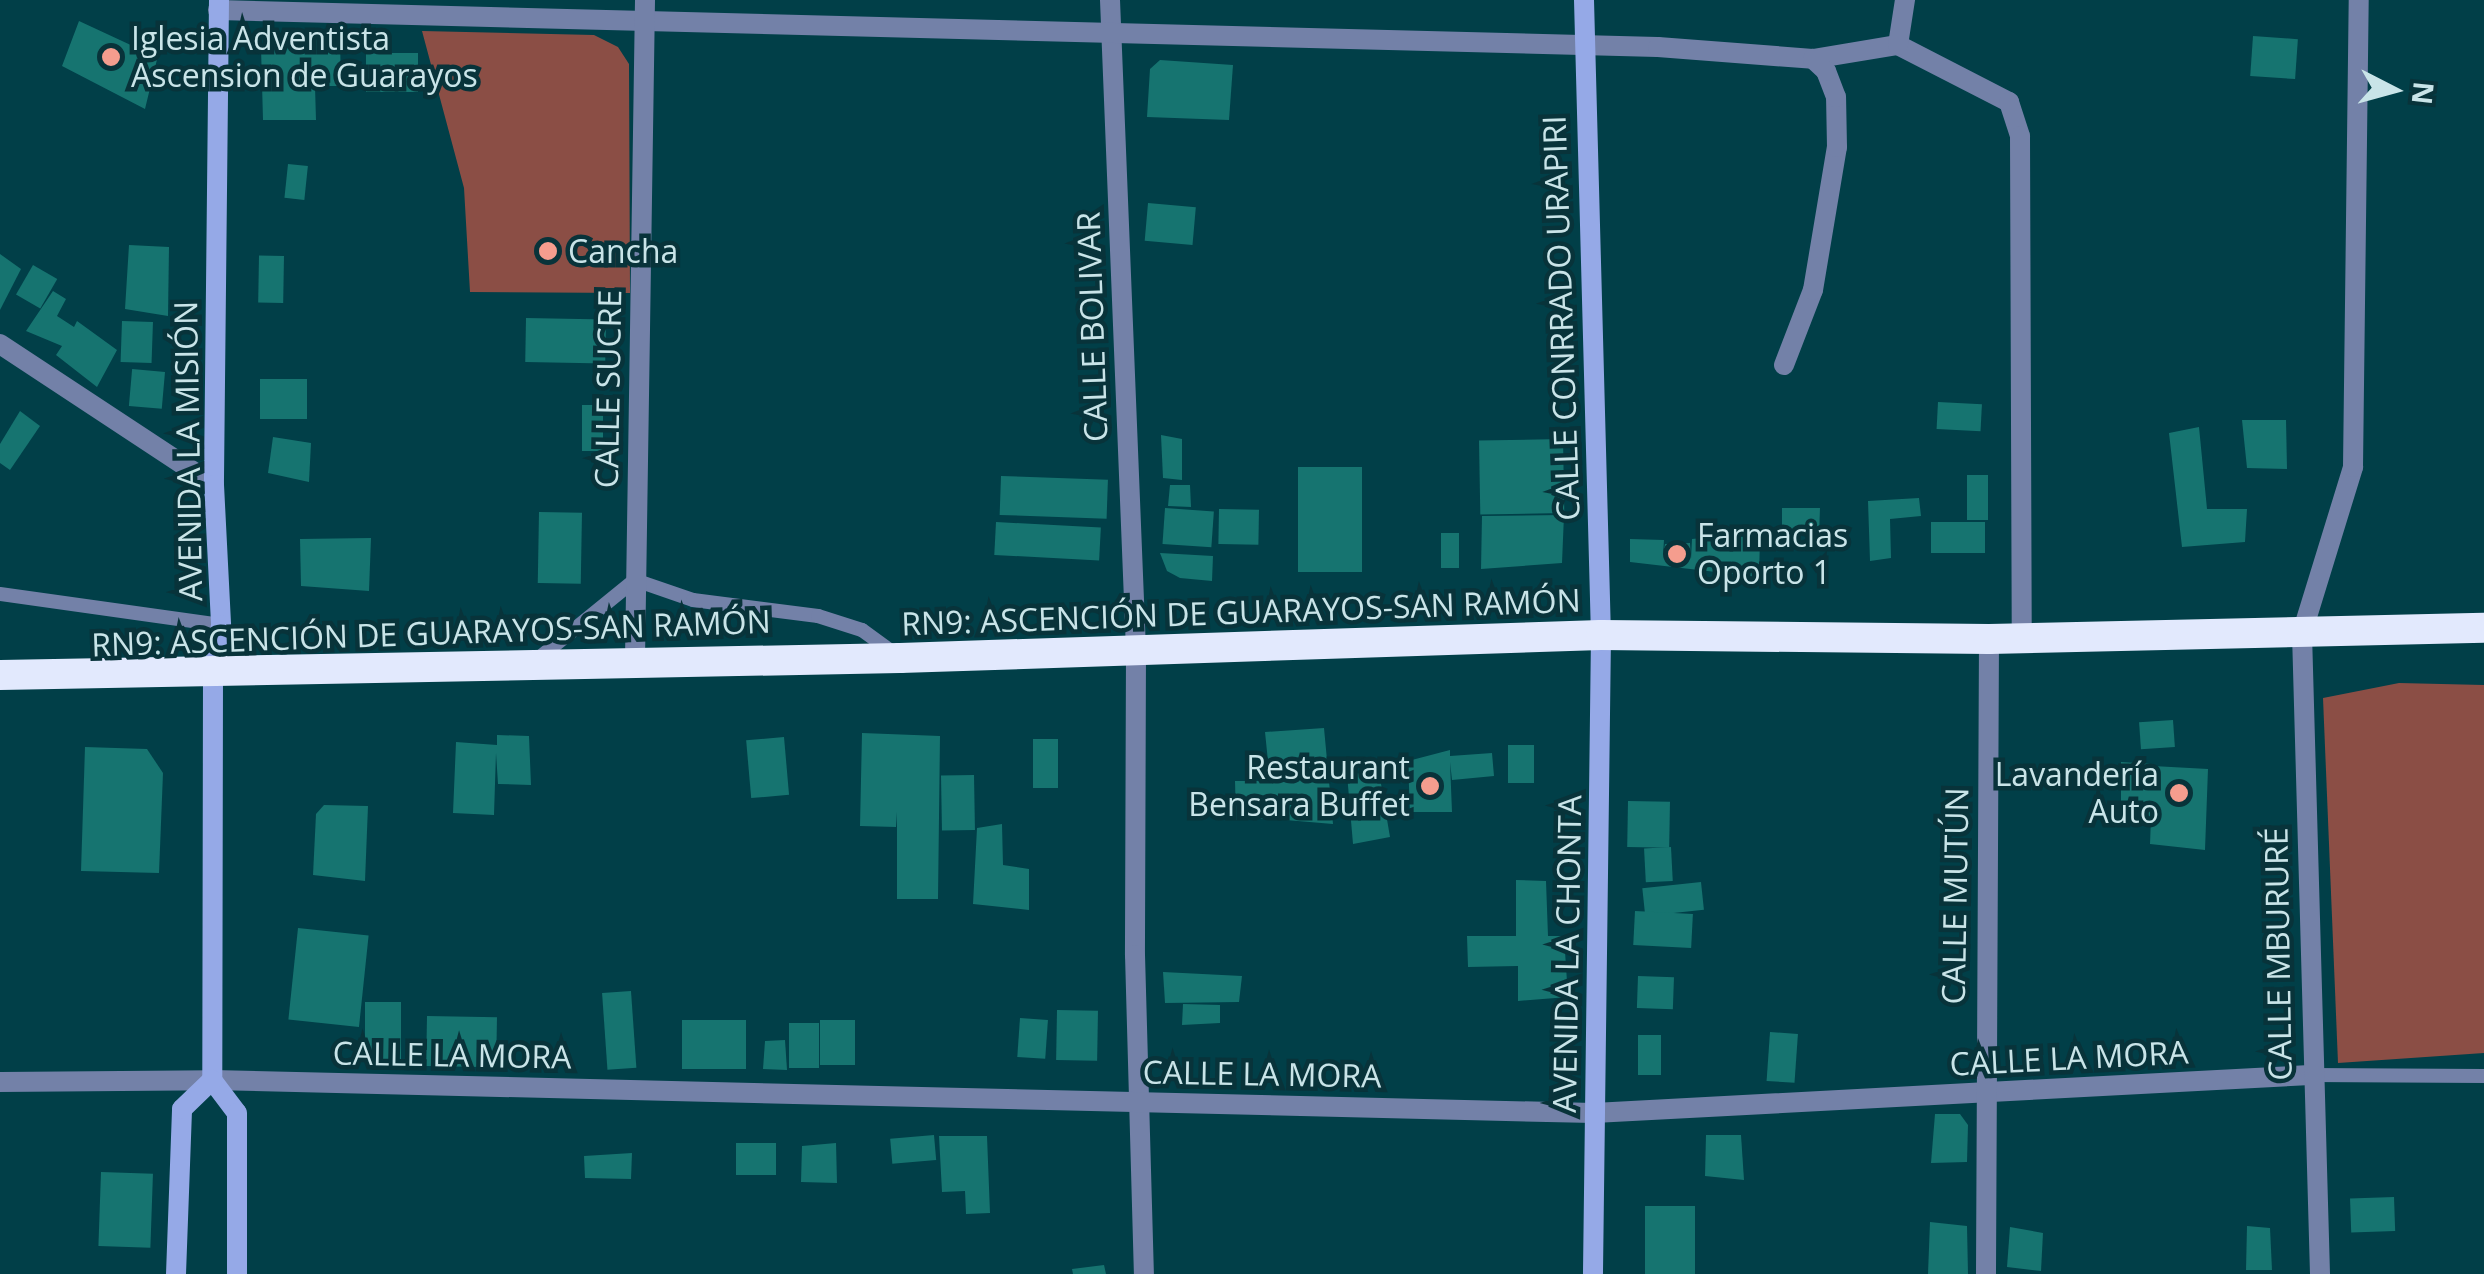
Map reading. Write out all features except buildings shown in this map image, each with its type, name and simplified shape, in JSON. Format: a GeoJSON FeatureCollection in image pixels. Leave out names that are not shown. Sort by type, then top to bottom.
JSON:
{"type":"FeatureCollection","features":[{"type":"Feature","properties":{"kind":"highway","name":"RN9: ASCENCIÓN DE GUARAYOS-SAN RAMÓN"},"geometry":{"type":"LineString","coordinates":[[0,675],[213,674],[634,659],[900,658],[1601,635],[1989,638],[2022,633],[2484,628]]}},
{"type":"Feature","properties":{"kind":"main road","name":"CALLE CONRRADO URAPIRI"},"geometry":{"type":"LineString","coordinates":[[1584,0],[1582,46],[1601,635]]}},
{"type":"Feature","properties":{"kind":"main road","name":"AVENIDA LA MISIÓN"},"geometry":{"type":"LineString","coordinates":[[212,1080],[213,674],[221,626],[214,485],[218,5]]}},
{"type":"Feature","properties":{"kind":"main road","name":"AVENIDA LA CHONTA"},"geometry":{"type":"LineString","coordinates":[[1593,1274],[1601,635]]}},
{"type":"Feature","properties":{"kind":"main road"},"geometry":{"type":"LineString","coordinates":[[176,1274],[182,1109],[212,1080],[237,1113],[237,1274]]}},
{"type":"Feature","properties":{"kind":"street","name":"CALLE BOLIVAR"},"geometry":{"type":"LineString","coordinates":[[1110,0],[1136,651],[1144,1274]]}},
{"type":"Feature","properties":{"kind":"street"},"geometry":{"type":"LineString","coordinates":[[1898,45],[1905,0]]}},
{"type":"Feature","properties":{"kind":"street","name":"CALLE MBURURÉ"},"geometry":{"type":"LineString","coordinates":[[2320,1274],[2310,1075],[2302,632],[2353,467],[2358,0]]}},
{"type":"Feature","properties":{"kind":"street"},"geometry":{"type":"LineString","coordinates":[[218,5],[645,10],[1110,37],[1582,46],[1812,60],[1898,45],[2008,102],[2020,136],[2022,633]]}},
{"type":"Feature","properties":{"kind":"street","name":"CALLE SUCRE"},"geometry":{"type":"LineString","coordinates":[[634,659],[645,10]]}},
{"type":"Feature","properties":{"kind":"street"},"geometry":{"type":"LineString","coordinates":[[1784,365],[1813,290],[1836,148],[1836,97],[1826,71],[1812,60]]}},
{"type":"Feature","properties":{"kind":"street"},"geometry":{"type":"LineString","coordinates":[[0,344],[214,485]]}},
{"type":"Feature","properties":{"kind":"street","name":"CALLE MUTÚN"},"geometry":{"type":"LineString","coordinates":[[1986,1274],[1983,1092],[1989,638]]}},
{"type":"Feature","properties":{"kind":"street","name":"CALLE LA MORA"},"geometry":{"type":"LineString","coordinates":[[0,1082],[212,1080],[1594,1113],[2310,1075]]}},
{"type":"Feature","properties":{"kind":"lane"},"geometry":{"type":"LineString","coordinates":[[533,662],[635,580],[693,600],[818,616],[862,630],[900,658]]}},
{"type":"Feature","properties":{"kind":"lane"},"geometry":{"type":"LineString","coordinates":[[0,594],[221,626]]}},
{"type":"Feature","properties":{"kind":"lane"},"geometry":{"type":"LineString","coordinates":[[2310,1075],[2484,1076]]}},
{"type":"Feature","properties":{"kind":"shaded area"},"geometry":{"type":"Polygon","coordinates":[[[422,31],[594,35],[618,47],[629,64],[630,293],[470,292],[464,188],[422,31]]]}},
{"type":"Feature","properties":{"kind":"shaded area"},"geometry":{"type":"Polygon","coordinates":[[[2399,683],[2484,685],[2484,1053],[2338,1063],[2323,698],[2399,683]]]}},
{"type":"Feature","properties":{"kind":"place","name":"Iglesia Adventista Ascension de Guarayos"},"geometry":{"type":"Point","coordinates":[111,57]}},
{"type":"Feature","properties":{"kind":"place","name":"Cancha"},"geometry":{"type":"Point","coordinates":[548,251]}},
{"type":"Feature","properties":{"kind":"place","name":"Farmacias Oporto 1"},"geometry":{"type":"Point","coordinates":[1677,554]}},
{"type":"Feature","properties":{"kind":"place","name":"Restaurant Bensara Buffet"},"geometry":{"type":"Point","coordinates":[1430,786]}},
{"type":"Feature","properties":{"kind":"place","name":"Lavandería Auto"},"geometry":{"type":"Point","coordinates":[2179,793]}}]}
